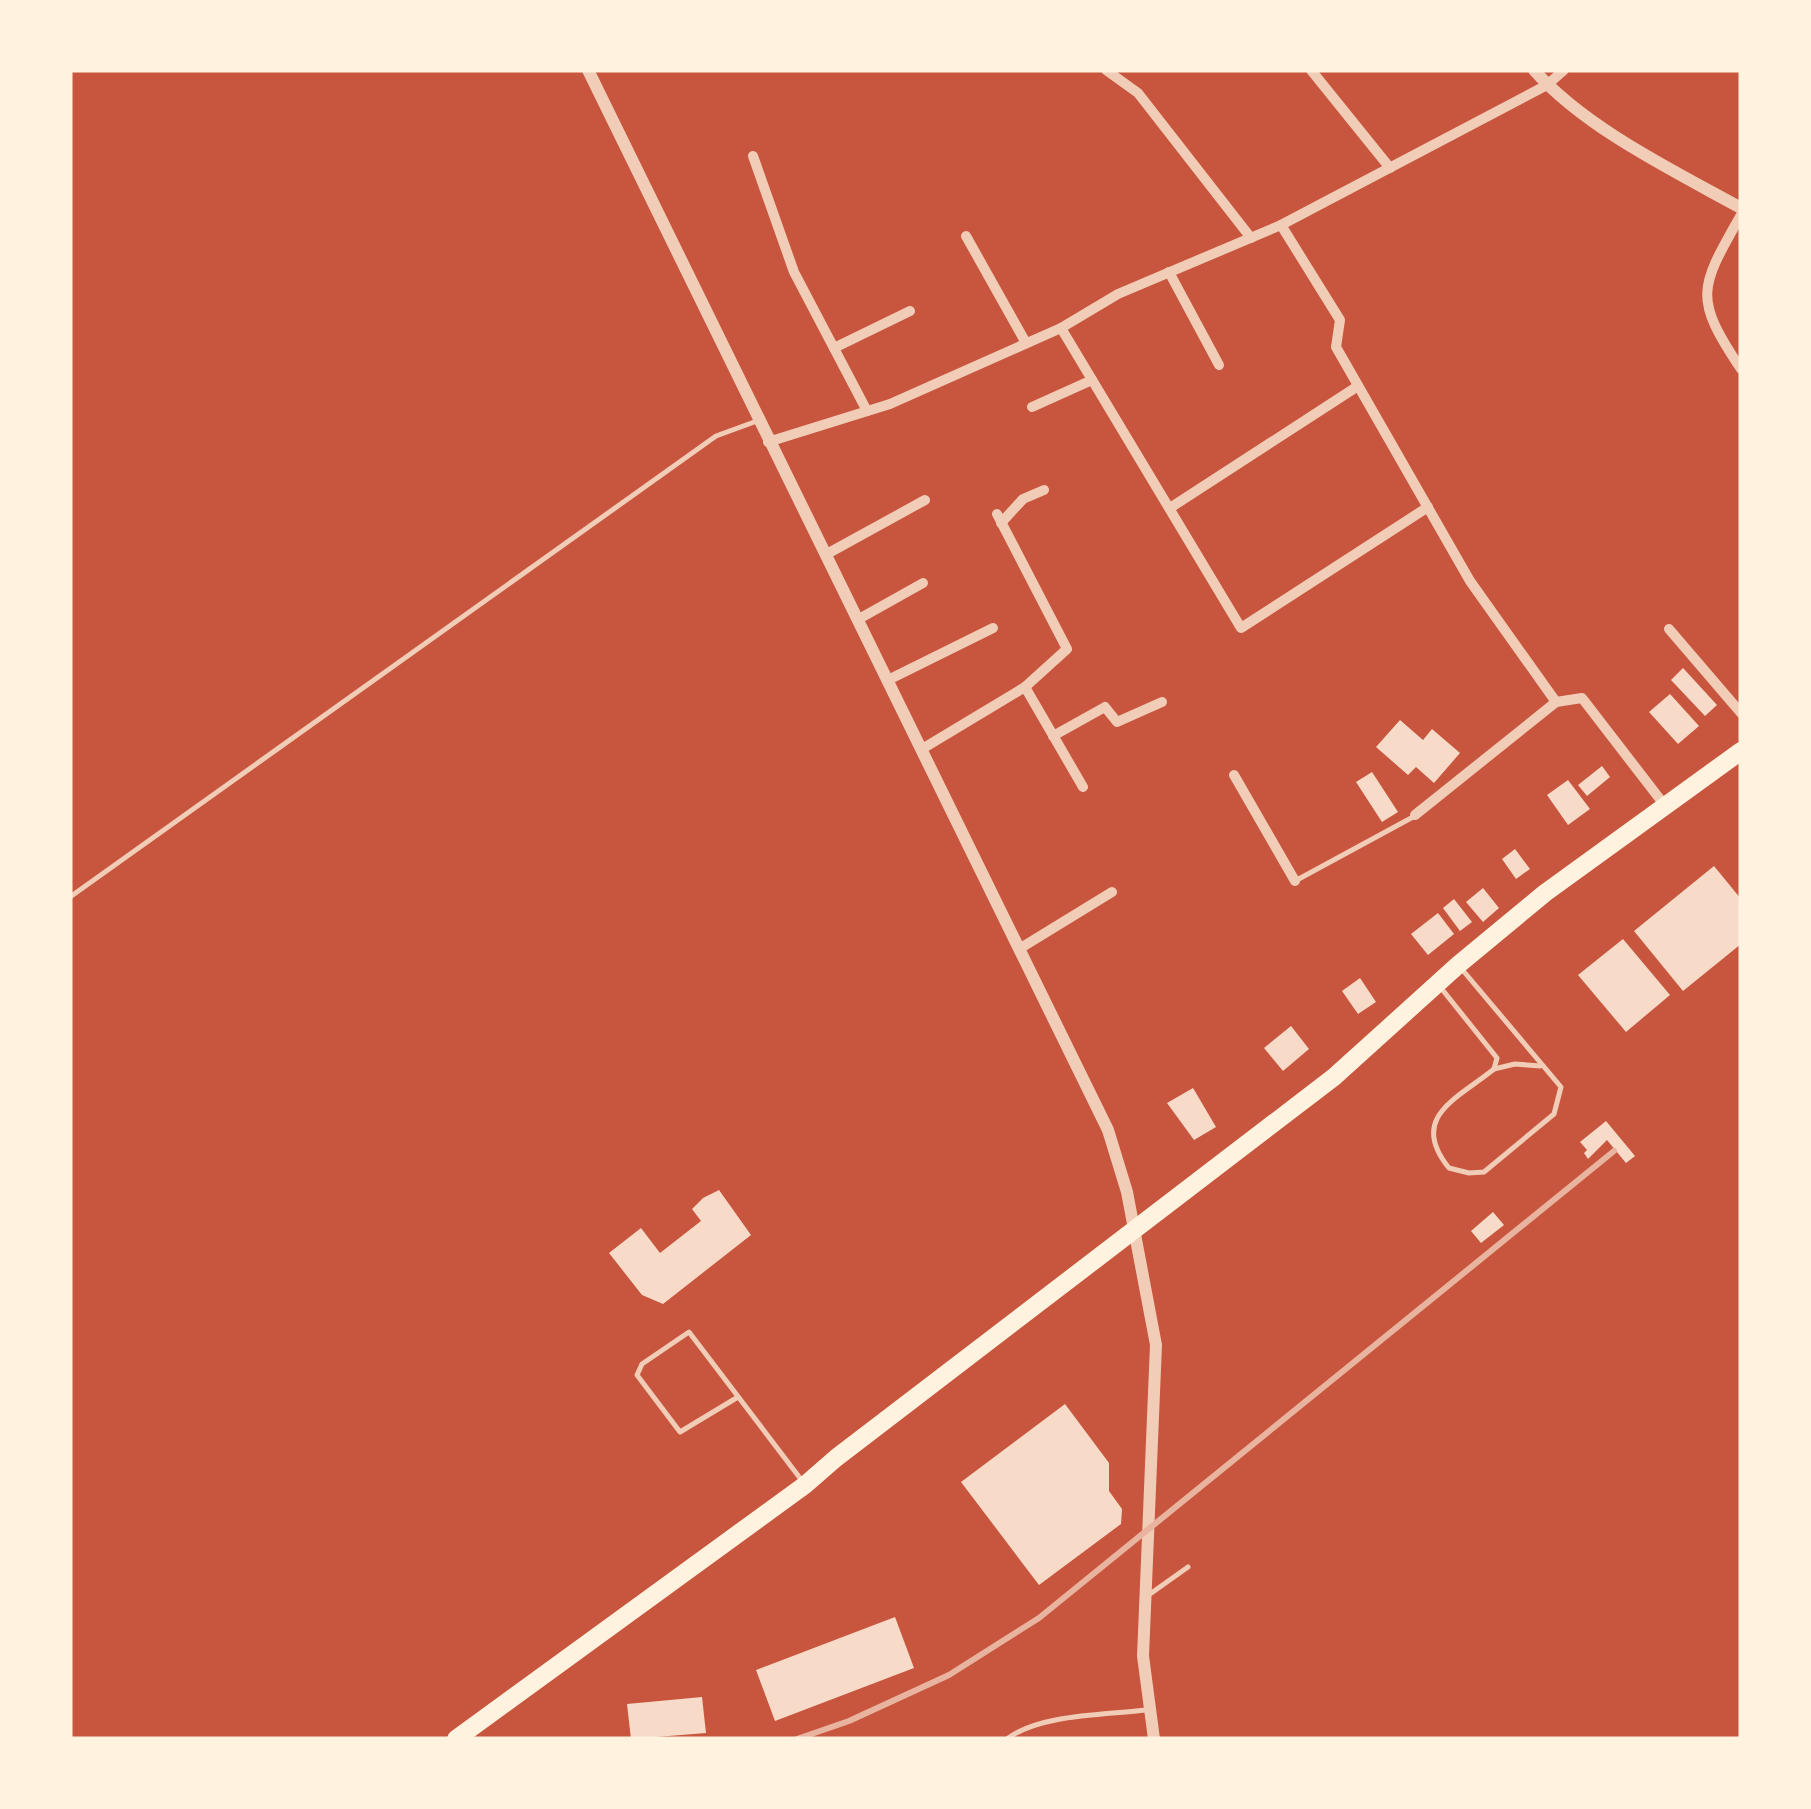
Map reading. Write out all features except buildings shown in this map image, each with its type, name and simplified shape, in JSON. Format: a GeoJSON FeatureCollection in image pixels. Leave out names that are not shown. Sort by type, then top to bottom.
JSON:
{"type":"FeatureCollection","features":[{"type":"Feature","properties":{"kind":"highway"},"geometry":{"type":"LineString","coordinates":[[456,1739],[805,1485],[1334,1077],[1545,893],[1739,758]]}},
{"type":"Feature","properties":{"kind":"street"},"geometry":{"type":"LineString","coordinates":[[588,70],[1108,1130],[1128,1192],[1156,1345],[1143,1656],[1154,1739]]}},
{"type":"Feature","properties":{"kind":"street"},"geometry":{"type":"LineString","coordinates":[[1106,70],[1138,93],[1251,238]]}},
{"type":"Feature","properties":{"kind":"street"},"geometry":{"type":"LineString","coordinates":[[1311,70],[1390,168]]}},
{"type":"Feature","properties":{"kind":"street"},"geometry":{"type":"LineString","coordinates":[[1534,70],[1548,86],[1635,150],[1741,208]]}},
{"type":"Feature","properties":{"kind":"street"},"geometry":{"type":"LineString","coordinates":[[768,442],[867,411],[1061,328],[1118,294],[1281,225],[1548,86],[1564,70]]}},
{"type":"Feature","properties":{"kind":"street"},"geometry":{"type":"LineString","coordinates":[[753,156],[794,272],[867,411]]}},
{"type":"Feature","properties":{"kind":"street"},"geometry":{"type":"LineString","coordinates":[[1741,216],[1716,260],[1705,294],[1712,326],[1741,369]]}},
{"type":"Feature","properties":{"kind":"street"},"geometry":{"type":"LineString","coordinates":[[1281,225],[1340,320],[1336,348],[1470,581],[1556,702]]}},
{"type":"Feature","properties":{"kind":"street"},"geometry":{"type":"LineString","coordinates":[[966,236],[1026,343]]}},
{"type":"Feature","properties":{"kind":"street"},"geometry":{"type":"LineString","coordinates":[[1169,272],[1220,365]]}},
{"type":"Feature","properties":{"kind":"street"},"geometry":{"type":"LineString","coordinates":[[834,348],[910,311]]}},
{"type":"Feature","properties":{"kind":"street"},"geometry":{"type":"LineString","coordinates":[[1061,328],[1241,628],[1428,507]]}},
{"type":"Feature","properties":{"kind":"street"},"geometry":{"type":"LineString","coordinates":[[1032,407],[1092,380]]}},
{"type":"Feature","properties":{"kind":"street"},"geometry":{"type":"LineString","coordinates":[[1170,508],[1358,386]]}},
{"type":"Feature","properties":{"kind":"street"},"geometry":{"type":"LineString","coordinates":[[922,749],[1026,687],[1067,649],[999,518],[1044,490]]}},
{"type":"Feature","properties":{"kind":"street"},"geometry":{"type":"LineString","coordinates":[[825,555],[925,500]]}},
{"type":"Feature","properties":{"kind":"street"},"geometry":{"type":"LineString","coordinates":[[858,620],[923,583]]}},
{"type":"Feature","properties":{"kind":"street"},"geometry":{"type":"LineString","coordinates":[[888,680],[993,628]]}},
{"type":"Feature","properties":{"kind":"street"},"geometry":{"type":"LineString","coordinates":[[1669,629],[1741,712]]}},
{"type":"Feature","properties":{"kind":"street"},"geometry":{"type":"LineString","coordinates":[[1026,687],[1083,787]]}},
{"type":"Feature","properties":{"kind":"street"},"geometry":{"type":"LineString","coordinates":[[1416,815],[1556,702],[1582,698],[1667,808]]}},
{"type":"Feature","properties":{"kind":"street"},"geometry":{"type":"LineString","coordinates":[[1053,736],[1105,707],[1117,722],[1162,702]]}},
{"type":"Feature","properties":{"kind":"street"},"geometry":{"type":"LineString","coordinates":[[1234,776],[1295,881]]}},
{"type":"Feature","properties":{"kind":"street"},"geometry":{"type":"LineString","coordinates":[[1019,949],[1112,892]]}},
{"type":"Feature","properties":{"kind":"lane"},"geometry":{"type":"LineString","coordinates":[[70,897],[716,436],[758,420]]}},
{"type":"Feature","properties":{"kind":"lane"},"geometry":{"type":"LineString","coordinates":[[1295,881],[1416,815]]}},
{"type":"Feature","properties":{"kind":"lane"},"geometry":{"type":"LineString","coordinates":[[1458,965],[1561,1087],[1554,1114],[1484,1172],[1449,1168],[1434,1146],[1431,1131],[1440,1112],[1494,1069],[1515,1064],[1544,1068]]}},
{"type":"Feature","properties":{"kind":"lane"},"geometry":{"type":"LineString","coordinates":[[1438,984],[1492,1048],[1497,1058],[1494,1069]]}},
{"type":"Feature","properties":{"kind":"lane"},"geometry":{"type":"LineString","coordinates":[[738,1397],[680,1432],[637,1375],[642,1364],[689,1332],[805,1485]]}},
{"type":"Feature","properties":{"kind":"lane"},"geometry":{"type":"LineString","coordinates":[[1146,1598],[1188,1567]]}},
{"type":"Feature","properties":{"kind":"lane"},"geometry":{"type":"LineString","coordinates":[[1007,1739],[1020,1729],[1051,1722],[1149,1710]]}},
{"type":"Feature","properties":{"kind":"railway"},"geometry":{"type":"LineString","coordinates":[[797,1739],[849,1721],[949,1675],[1039,1618],[1614,1151]]}}]}
